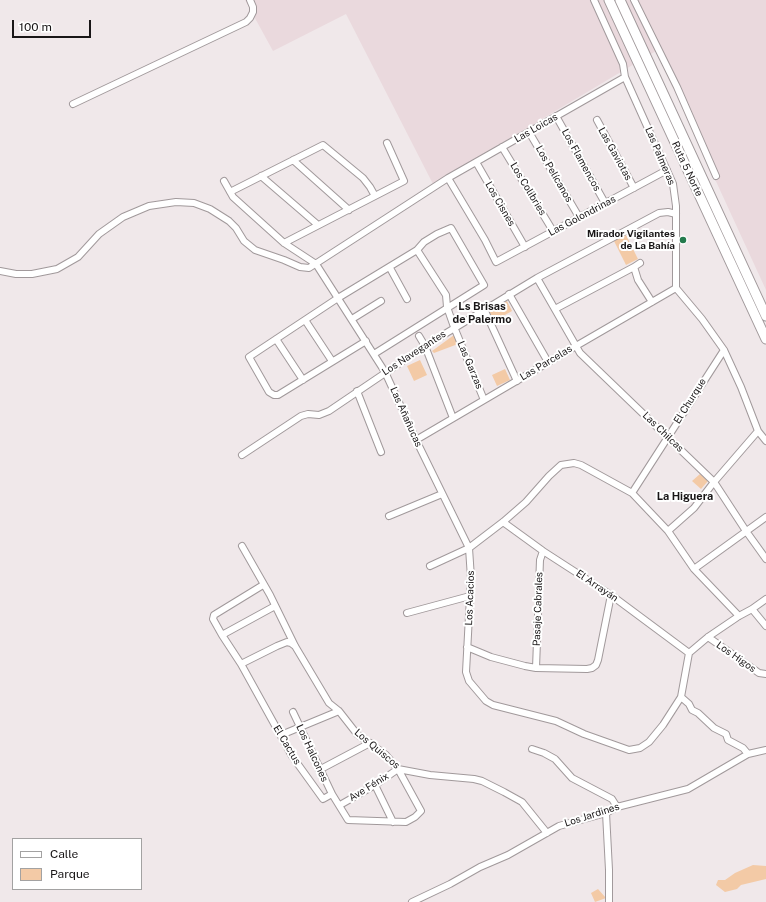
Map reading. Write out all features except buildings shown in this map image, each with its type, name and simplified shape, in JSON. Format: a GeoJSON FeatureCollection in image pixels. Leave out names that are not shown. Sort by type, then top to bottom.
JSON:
{"type":"FeatureCollection","features":[{"type":"Feature","properties":{"kind":"highway","name":"Ruta 5 Norte"},"geometry":{"type":"LineString","coordinates":[[609,0],[766,339]]}},
{"type":"Feature","properties":{"kind":"highway","name":"Ruta 5 Norte"},"geometry":{"type":"LineString","coordinates":[[620,0],[766,316]]}},
{"type":"Feature","properties":{"kind":"street"},"geometry":{"type":"LineString","coordinates":[[73,104],[246,22],[253,12],[253,6],[250,0]]}},
{"type":"Feature","properties":{"kind":"street","name":"Las Palmeras"},"geometry":{"type":"LineString","coordinates":[[594,0],[623,64],[625,77],[667,170],[674,191],[676,214],[676,288]]}},
{"type":"Feature","properties":{"kind":"street"},"geometry":{"type":"LineString","coordinates":[[634,0],[677,87],[716,176]]}},
{"type":"Feature","properties":{"kind":"street","name":"Las Loicas"},"geometry":{"type":"LineString","coordinates":[[316,264],[448,178],[625,77]]}},
{"type":"Feature","properties":{"kind":"street","name":"Los Flamencos"},"geometry":{"type":"LineString","coordinates":[[556,116],[605,203]]}},
{"type":"Feature","properties":{"kind":"street","name":"Las Gaviotas"},"geometry":{"type":"LineString","coordinates":[[597,120],[634,188]]}},
{"type":"Feature","properties":{"kind":"street","name":"Los Pelícanos"},"geometry":{"type":"LineString","coordinates":[[529,132],[579,217]]}},
{"type":"Feature","properties":{"kind":"street"},"geometry":{"type":"LineString","coordinates":[[284,243],[404,181],[387,143]]}},
{"type":"Feature","properties":{"kind":"street"},"geometry":{"type":"LineString","coordinates":[[230,192],[324,145],[363,178],[370,187],[374,196]]}},
{"type":"Feature","properties":{"kind":"street","name":"Los Colibries"},"geometry":{"type":"LineString","coordinates":[[502,147],[553,231]]}},
{"type":"Feature","properties":{"kind":"street"},"geometry":{"type":"LineString","coordinates":[[293,160],[349,210]]}},
{"type":"Feature","properties":{"kind":"street","name":"Los Cisnes"},"geometry":{"type":"LineString","coordinates":[[476,162],[525,247]]}},
{"type":"Feature","properties":{"kind":"street","name":"Las Golondrinas"},"geometry":{"type":"LineString","coordinates":[[448,178],[485,240],[496,262],[667,170]]}},
{"type":"Feature","properties":{"kind":"street"},"geometry":{"type":"LineString","coordinates":[[261,176],[318,225]]}},
{"type":"Feature","properties":{"kind":"street","name":"Las Añañucas"},"geometry":{"type":"LineString","coordinates":[[224,181],[233,197],[284,243],[316,264],[385,372],[416,440],[469,548]]}},
{"type":"Feature","properties":{"kind":"street"},"geometry":{"type":"LineString","coordinates":[[0,271],[16,274],[32,274],[57,269],[78,257],[99,234],[123,217],[149,206],[176,202],[194,203],[221,215],[233,224],[244,241],[255,250],[303,268],[309,268],[316,264]]}},
{"type":"Feature","properties":{"kind":"street","name":"Los Navegantes"},"geometry":{"type":"LineString","coordinates":[[242,455],[301,416],[326,413],[425,346],[537,278],[658,214],[668,212],[676,214]]}},
{"type":"Feature","properties":{"kind":"street"},"geometry":{"type":"LineString","coordinates":[[366,341],[278,395],[274,395],[268,390],[249,357],[338,298],[390,268],[417,250],[424,242],[451,228],[484,284],[374,354]]}},
{"type":"Feature","properties":{"kind":"street","name":"Las Garzas"},"geometry":{"type":"LineString","coordinates":[[417,250],[446,295],[447,307],[454,328],[484,400]]}},
{"type":"Feature","properties":{"kind":"street"},"geometry":{"type":"LineString","coordinates":[[555,309],[640,263]]}},
{"type":"Feature","properties":{"kind":"street"},"geometry":{"type":"LineString","coordinates":[[634,267],[638,280],[652,302]]}},
{"type":"Feature","properties":{"kind":"street"},"geometry":{"type":"LineString","coordinates":[[390,268],[407,299]]}},
{"type":"Feature","properties":{"kind":"street","name":"Las Chilcas"},"geometry":{"type":"LineString","coordinates":[[537,278],[580,353],[668,436],[714,482],[746,532],[766,559]]}},
{"type":"Feature","properties":{"kind":"street"},"geometry":{"type":"LineString","coordinates":[[676,288],[702,319],[724,350],[758,431],[766,441]]}},
{"type":"Feature","properties":{"kind":"street","name":"Las Parcelas"},"geometry":{"type":"LineString","coordinates":[[416,440],[676,288]]}},
{"type":"Feature","properties":{"kind":"street"},"geometry":{"type":"LineString","coordinates":[[509,294],[548,362]]}},
{"type":"Feature","properties":{"kind":"street"},"geometry":{"type":"LineString","coordinates":[[352,319],[381,300]]}},
{"type":"Feature","properties":{"kind":"street"},"geometry":{"type":"LineString","coordinates":[[484,310],[517,381]]}},
{"type":"Feature","properties":{"kind":"street"},"geometry":{"type":"LineString","coordinates":[[305,320],[332,361]]}},
{"type":"Feature","properties":{"kind":"street"},"geometry":{"type":"LineString","coordinates":[[419,336],[425,346],[453,418]]}},
{"type":"Feature","properties":{"kind":"street"},"geometry":{"type":"LineString","coordinates":[[276,339],[303,380]]}},
{"type":"Feature","properties":{"kind":"street","name":"El Churque"},"geometry":{"type":"LineString","coordinates":[[632,493],[724,350]]}},
{"type":"Feature","properties":{"kind":"street"},"geometry":{"type":"LineString","coordinates":[[357,391],[381,452]]}},
{"type":"Feature","properties":{"kind":"street"},"geometry":{"type":"LineString","coordinates":[[668,531],[694,508],[714,482],[758,431]]}},
{"type":"Feature","properties":{"kind":"street"},"geometry":{"type":"LineString","coordinates":[[430,566],[469,548],[526,502],[549,476],[564,464],[574,464],[581,466],[632,493],[668,531],[694,569],[739,616]]}},
{"type":"Feature","properties":{"kind":"street"},"geometry":{"type":"LineString","coordinates":[[389,516],[442,494]]}},
{"type":"Feature","properties":{"kind":"street"},"geometry":{"type":"LineString","coordinates":[[694,569],[766,517]]}},
{"type":"Feature","properties":{"kind":"street","name":"El Arrayán"},"geometry":{"type":"LineString","coordinates":[[503,522],[543,551],[612,595],[689,653]]}},
{"type":"Feature","properties":{"kind":"street","name":"Los Quiscos"},"geometry":{"type":"LineString","coordinates":[[242,546],[295,646],[329,703],[339,711],[357,734],[386,755],[398,769],[430,775],[482,781],[522,802],[547,833]]}},
{"type":"Feature","properties":{"kind":"street","name":"Los Acacios"},"geometry":{"type":"LineString","coordinates":[[469,548],[471,574],[466,672],[470,684],[489,703],[556,721],[584,734],[629,750],[640,748],[649,742],[663,725],[681,697]]}},
{"type":"Feature","properties":{"kind":"street","name":"Pasaje Cabrales"},"geometry":{"type":"LineString","coordinates":[[536,668],[540,560],[543,551]]}},
{"type":"Feature","properties":{"kind":"street","name":"El Cactus"},"geometry":{"type":"LineString","coordinates":[[263,585],[214,615],[213,619],[241,664],[292,756],[323,799],[332,794]]}},
{"type":"Feature","properties":{"kind":"street"},"geometry":{"type":"LineString","coordinates":[[468,647],[503,661],[536,668],[587,670],[594,667],[598,660],[612,595]]}},
{"type":"Feature","properties":{"kind":"street"},"geometry":{"type":"LineString","coordinates":[[407,613],[470,596]]}},
{"type":"Feature","properties":{"kind":"street"},"geometry":{"type":"LineString","coordinates":[[748,754],[743,748],[728,740],[726,734],[714,728],[698,713],[692,710],[690,704],[681,697],[689,653],[708,637],[766,599]]}},
{"type":"Feature","properties":{"kind":"street"},"geometry":{"type":"LineString","coordinates":[[222,635],[275,606]]}},
{"type":"Feature","properties":{"kind":"street"},"geometry":{"type":"LineString","coordinates":[[752,609],[766,626]]}},
{"type":"Feature","properties":{"kind":"street","name":"Los Higos"},"geometry":{"type":"LineString","coordinates":[[708,637],[759,673],[766,674]]}},
{"type":"Feature","properties":{"kind":"street"},"geometry":{"type":"LineString","coordinates":[[241,664],[287,642],[295,646]]}},
{"type":"Feature","properties":{"kind":"street"},"geometry":{"type":"LineString","coordinates":[[281,736],[339,711]]}},
{"type":"Feature","properties":{"kind":"street","name":"Los Halcones"},"geometry":{"type":"LineString","coordinates":[[293,712],[332,794]]}},
{"type":"Feature","properties":{"kind":"street"},"geometry":{"type":"LineString","coordinates":[[320,770],[370,743]]}},
{"type":"Feature","properties":{"kind":"street"},"geometry":{"type":"LineString","coordinates":[[532,749],[555,759],[572,778],[612,799],[617,807]]}},
{"type":"Feature","properties":{"kind":"street","name":"Los Jardines"},"geometry":{"type":"LineString","coordinates":[[412,902],[480,867],[508,855],[559,826],[606,813],[617,807],[688,788],[748,754],[766,750]]}},
{"type":"Feature","properties":{"kind":"street"},"geometry":{"type":"LineString","coordinates":[[332,794],[348,820],[406,822],[415,817],[420,811],[398,769]]}},
{"type":"Feature","properties":{"kind":"street","name":"Ave Fénix"},"geometry":{"type":"LineString","coordinates":[[340,805],[375,785],[398,769]]}},
{"type":"Feature","properties":{"kind":"street"},"geometry":{"type":"LineString","coordinates":[[375,785],[393,822]]}},
{"type":"Feature","properties":{"kind":"street"},"geometry":{"type":"LineString","coordinates":[[606,813],[609,870],[608,902]]}},
{"type":"Feature","properties":{"kind":"shaded area"},"geometry":{"type":"Polygon","coordinates":[[[245,0],[766,0],[766,290],[656,51],[433,184],[346,14],[273,51],[245,0]]]}},
{"type":"Feature","properties":{"kind":"green space"},"geometry":{"type":"Polygon","coordinates":[[[626,235],[638,259],[626,265],[614,241],[626,235]]]}},
{"type":"Feature","properties":{"kind":"green space"},"geometry":{"type":"Polygon","coordinates":[[[507,301],[512,311],[494,321],[489,311],[507,301]]]}},
{"type":"Feature","properties":{"kind":"green space"},"geometry":{"type":"Polygon","coordinates":[[[454,335],[458,344],[434,353],[432,351],[454,335]]]}},
{"type":"Feature","properties":{"kind":"green space"},"geometry":{"type":"Polygon","coordinates":[[[420,360],[427,375],[414,381],[407,366],[420,360]]]}},
{"type":"Feature","properties":{"kind":"green space"},"geometry":{"type":"Polygon","coordinates":[[[505,369],[510,380],[497,386],[492,375],[505,369]]]}},
{"type":"Feature","properties":{"kind":"green space"},"geometry":{"type":"Polygon","coordinates":[[[700,474],[708,481],[701,489],[692,481],[700,474]]]}},
{"type":"Feature","properties":{"kind":"green space"},"geometry":{"type":"Polygon","coordinates":[[[753,865],[766,866],[766,879],[741,885],[737,889],[725,892],[716,885],[718,880],[725,880],[735,873],[753,865]]]}},
{"type":"Feature","properties":{"kind":"green space"},"geometry":{"type":"Polygon","coordinates":[[[598,889],[606,898],[595,902],[591,893],[598,889]]]}},
{"type":"Feature","properties":{"kind":"place","name":"Mirador Vigilantes de La Bahía"},"geometry":{"type":"Point","coordinates":[683,240]}},
{"type":"Feature","properties":{"kind":"district","name":"Ls Brisas de Palermo"},"geometry":{"type":"Point","coordinates":[482,313]}},
{"type":"Feature","properties":{"kind":"district","name":"La Higuera"},"geometry":{"type":"Point","coordinates":[685,497]}}]}
